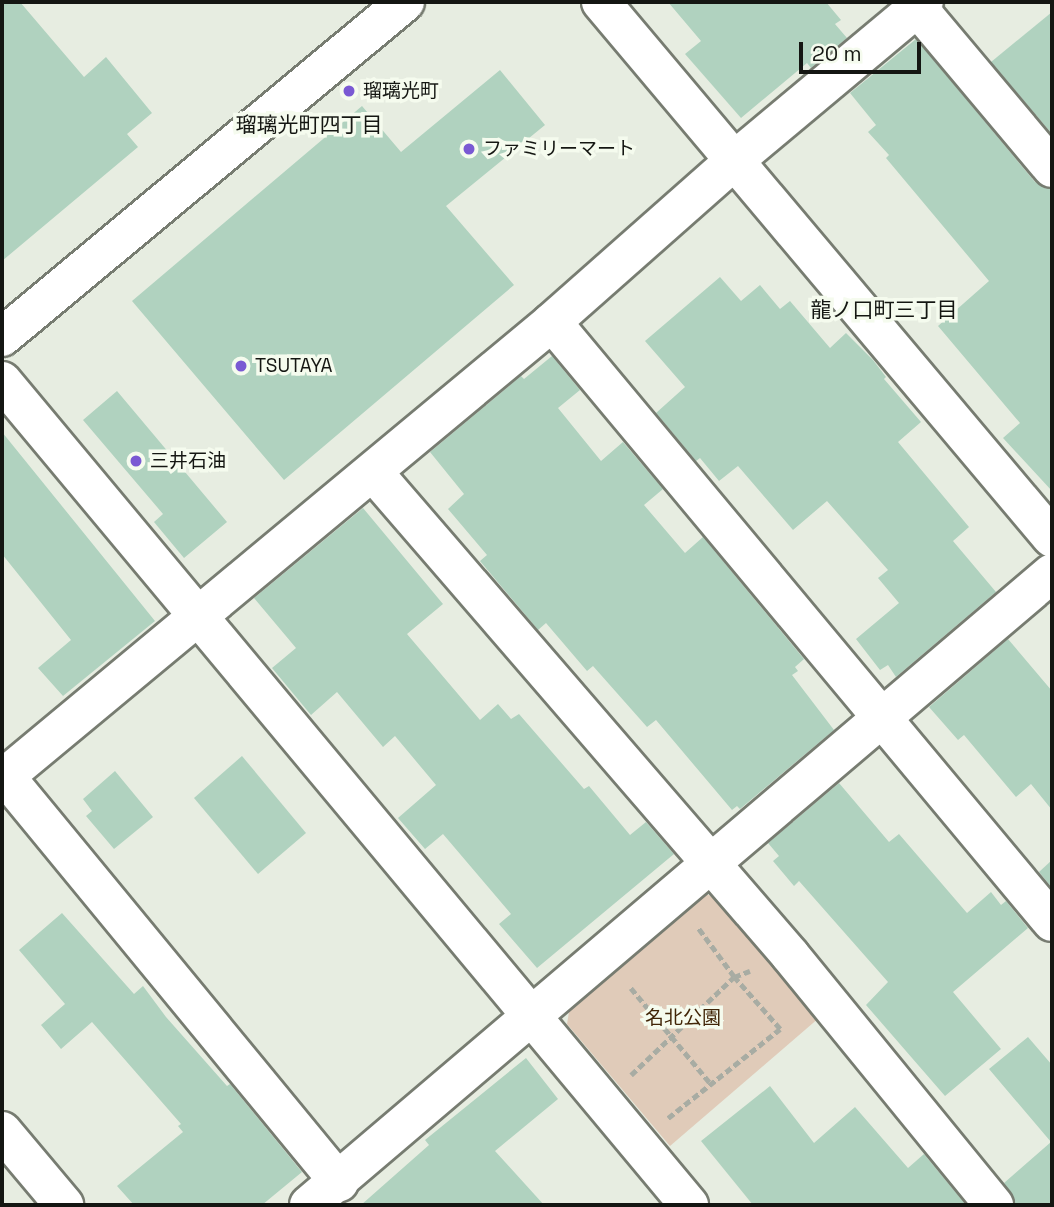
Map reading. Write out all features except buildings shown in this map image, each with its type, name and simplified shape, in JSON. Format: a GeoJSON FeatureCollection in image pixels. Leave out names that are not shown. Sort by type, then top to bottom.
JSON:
{"type":"FeatureCollection","features":[{"type":"Feature","properties":{"kind":"street"},"geometry":{"type":"LineString","coordinates":[[2,337],[405,2]]}},
{"type":"Feature","properties":{"kind":"street"},"geometry":{"type":"LineString","coordinates":[[601,2],[1052,538]]}},
{"type":"Feature","properties":{"kind":"street"},"geometry":{"type":"LineString","coordinates":[[339,1182],[3,778],[552,322],[735,160],[920,4],[1052,168]]}},
{"type":"Feature","properties":{"kind":"street"},"geometry":{"type":"LineString","coordinates":[[552,322],[1052,922]]}},
{"type":"Feature","properties":{"kind":"street"},"geometry":{"type":"LineString","coordinates":[[2,381],[200,615],[529,1016],[689,1205]]}},
{"type":"Feature","properties":{"kind":"street"},"geometry":{"type":"LineString","coordinates":[[373,472],[790,955],[994,1205]]}},
{"type":"Feature","properties":{"kind":"street"},"geometry":{"type":"LineString","coordinates":[[309,1205],[1052,573]]}},
{"type":"Feature","properties":{"kind":"street"},"geometry":{"type":"LineString","coordinates":[[2,1131],[64,1205]]}},
{"type":"Feature","properties":{"kind":"path"},"geometry":{"type":"LineString","coordinates":[[658,1112],[665,1120],[780,1029],[734,977],[700,927],[690,936]]}},
{"type":"Feature","properties":{"kind":"path"},"geometry":{"type":"LineString","coordinates":[[628,1077],[734,977],[790,955]]}},
{"type":"Feature","properties":{"kind":"path"},"geometry":{"type":"LineString","coordinates":[[622,995],[641,979]]}},
{"type":"Feature","properties":{"kind":"path"},"geometry":{"type":"LineString","coordinates":[[631,988],[710,1084]]}},
{"type":"Feature","properties":{"kind":"path"},"geometry":{"type":"LineString","coordinates":[[620,1067],[636,1086]]}},
{"type":"Feature","properties":{"kind":"green space","name":"名北公園"},"geometry":{"type":"Polygon","coordinates":[[[697,892],[719,898],[820,1017],[670,1146],[567,1024],[572,994],[697,892]]]}},
{"type":"Feature","properties":{"kind":"place","name":"瑠璃光町"},"geometry":{"type":"Point","coordinates":[349,91]}},
{"type":"Feature","properties":{"kind":"place","name":"ファミリーマート"},"geometry":{"type":"Point","coordinates":[469,149]}},
{"type":"Feature","properties":{"kind":"place","name":"TSUTAYA"},"geometry":{"type":"Point","coordinates":[241,366]}},
{"type":"Feature","properties":{"kind":"place","name":"三井石油"},"geometry":{"type":"Point","coordinates":[136,461]}},
{"type":"Feature","properties":{"kind":"district","name":"瑠璃光町四丁目"},"geometry":{"type":"Point","coordinates":[309,125]}},
{"type":"Feature","properties":{"kind":"district","name":"龍ノ口町三丁目"},"geometry":{"type":"Point","coordinates":[884,310]}}]}
